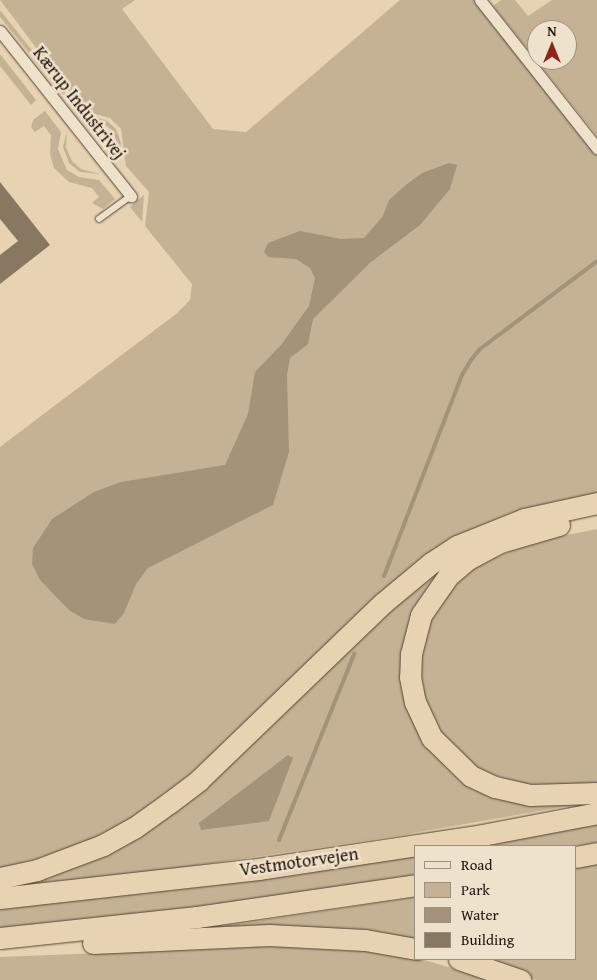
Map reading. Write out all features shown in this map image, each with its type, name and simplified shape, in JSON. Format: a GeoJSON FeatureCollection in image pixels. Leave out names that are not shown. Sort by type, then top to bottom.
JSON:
{"type":"FeatureCollection","features":[{"type":"Feature","properties":{"kind":"highway"},"geometry":{"type":"LineString","coordinates":[[0,878],[37,870],[86,853],[134,828],[162,808],[199,780],[384,603],[431,563],[457,546],[524,519],[597,503]]}},
{"type":"Feature","properties":{"kind":"highway"},"geometry":{"type":"LineString","coordinates":[[597,518],[548,527],[500,542],[468,559],[448,576],[421,615],[411,654],[410,678],[416,702],[432,738],[471,776],[496,787],[530,795],[597,793]]}},
{"type":"Feature","properties":{"kind":"highway","name":"Vestmotorvejen"},"geometry":{"type":"LineString","coordinates":[[415,845],[482,835],[597,813]]}},
{"type":"Feature","properties":{"kind":"highway","name":"Vestmotorvejen"},"geometry":{"type":"LineString","coordinates":[[0,898],[268,867],[414,845]]}},
{"type":"Feature","properties":{"kind":"highway"},"geometry":{"type":"LineString","coordinates":[[577,857],[597,853]]}},
{"type":"Feature","properties":{"kind":"highway"},"geometry":{"type":"LineString","coordinates":[[0,938],[197,917],[414,885]]}},
{"type":"Feature","properties":{"kind":"highway"},"geometry":{"type":"LineString","coordinates":[[0,948],[269,935],[365,940],[414,948]]}},
{"type":"Feature","properties":{"kind":"highway"},"geometry":{"type":"LineString","coordinates":[[462,960],[520,980]]}},
{"type":"Feature","properties":{"kind":"street"},"geometry":{"type":"LineString","coordinates":[[480,0],[597,148]]}},
{"type":"Feature","properties":{"kind":"street","name":"Kærup Industrivej"},"geometry":{"type":"LineString","coordinates":[[0,31],[131,196]]}},
{"type":"Feature","properties":{"kind":"lane"},"geometry":{"type":"LineString","coordinates":[[100,220],[131,196]]}},
{"type":"Feature","properties":{"kind":"green space"},"geometry":{"type":"Polygon","coordinates":[[[0,0],[135,0],[122,9],[213,129],[246,132],[400,0],[476,0],[527,64],[527,70],[532,70],[597,152],[597,493],[510,513],[440,545],[187,777],[125,823],[65,852],[0,869],[0,447],[176,314],[190,300],[192,284],[145,226],[149,192],[126,166],[121,129],[110,118],[84,111],[0,0]]]}},
{"type":"Feature","properties":{"kind":"green space"},"geometry":{"type":"Polygon","coordinates":[[[501,0],[515,0],[528,16],[552,0],[597,0],[597,136],[544,70],[577,70],[577,20],[527,20],[527,48],[493,6],[501,0]]]}},
{"type":"Feature","properties":{"kind":"green space"},"geometry":{"type":"Polygon","coordinates":[[[0,10],[81,112],[79,114],[0,17],[0,10]]]}},
{"type":"Feature","properties":{"kind":"green space"},"geometry":{"type":"Polygon","coordinates":[[[0,54],[36,100],[31,105],[0,66],[0,54]]]}},
{"type":"Feature","properties":{"kind":"green space"},"geometry":{"type":"Polygon","coordinates":[[[45,111],[61,132],[58,149],[67,170],[79,177],[99,180],[115,199],[103,209],[92,203],[99,197],[92,188],[69,182],[54,168],[50,154],[51,135],[44,126],[35,132],[31,127],[33,120],[45,111]]]}},
{"type":"Feature","properties":{"kind":"green space"},"geometry":{"type":"Polygon","coordinates":[[[87,116],[106,120],[116,129],[121,143],[119,160],[116,161],[117,143],[113,131],[104,124],[82,118],[87,116]]]}},
{"type":"Feature","properties":{"kind":"green space"},"geometry":{"type":"Polygon","coordinates":[[[67,131],[66,147],[72,161],[81,169],[100,174],[80,172],[69,163],[63,147],[67,131]]]}},
{"type":"Feature","properties":{"kind":"green space"},"geometry":{"type":"Polygon","coordinates":[[[144,195],[142,222],[130,207],[144,195]]]}},
{"type":"Feature","properties":{"kind":"green space"},"geometry":{"type":"Polygon","coordinates":[[[597,508],[597,513],[504,536],[479,547],[447,569],[428,592],[414,616],[407,647],[406,676],[411,706],[429,745],[445,764],[465,779],[485,791],[507,799],[538,802],[597,797],[597,801],[396,836],[172,869],[0,887],[0,883],[75,863],[117,844],[165,813],[226,763],[400,596],[458,553],[503,531],[597,508]]]}},
{"type":"Feature","properties":{"kind":"green space"},"geometry":{"type":"Polygon","coordinates":[[[597,529],[597,784],[523,786],[471,766],[440,734],[423,696],[421,659],[431,617],[459,579],[481,563],[536,541],[597,529]]]}},
{"type":"Feature","properties":{"kind":"green space"},"geometry":{"type":"Polygon","coordinates":[[[597,822],[597,845],[465,845],[597,822]]]}},
{"type":"Feature","properties":{"kind":"green space"},"geometry":{"type":"Polygon","coordinates":[[[414,853],[414,877],[261,901],[0,930],[0,908],[414,853]]]}},
{"type":"Feature","properties":{"kind":"green space"},"geometry":{"type":"Polygon","coordinates":[[[597,863],[597,980],[536,980],[484,960],[577,960],[577,867],[597,863]]]}},
{"type":"Feature","properties":{"kind":"green space"},"geometry":{"type":"Polygon","coordinates":[[[414,897],[414,942],[210,928],[414,897]]]}},
{"type":"Feature","properties":{"kind":"green space"},"geometry":{"type":"Polygon","coordinates":[[[307,945],[370,949],[414,958],[414,960],[424,960],[492,980],[0,980],[0,957],[307,945]]]}},
{"type":"Feature","properties":{"kind":"water"},"geometry":{"type":"Polygon","coordinates":[[[449,163],[457,165],[450,189],[420,225],[371,262],[313,319],[308,344],[290,358],[287,375],[289,452],[273,505],[148,568],[136,584],[124,613],[115,624],[84,619],[69,610],[40,580],[32,564],[33,548],[52,519],[94,492],[121,482],[225,465],[248,414],[255,372],[281,345],[309,306],[315,278],[310,268],[296,259],[268,257],[264,252],[268,243],[300,231],[341,239],[364,238],[383,216],[389,200],[407,184],[422,173],[449,163]]]}},
{"type":"Feature","properties":{"kind":"water"},"geometry":{"type":"Polygon","coordinates":[[[288,755],[293,758],[269,821],[201,830],[199,823],[288,755]]]}},
{"type":"Feature","properties":{"kind":"building"},"geometry":{"type":"Polygon","coordinates":[[[0,182],[50,245],[0,284],[0,255],[18,241],[0,219],[0,182]]]}},
{"type":"Feature","properties":{"kind":"waterway"},"geometry":{"type":"LineString","coordinates":[[384,576],[462,375],[471,360],[480,349],[597,261]]}},
{"type":"Feature","properties":{"kind":"waterway"},"geometry":{"type":"LineString","coordinates":[[279,840],[354,654]]}}]}
